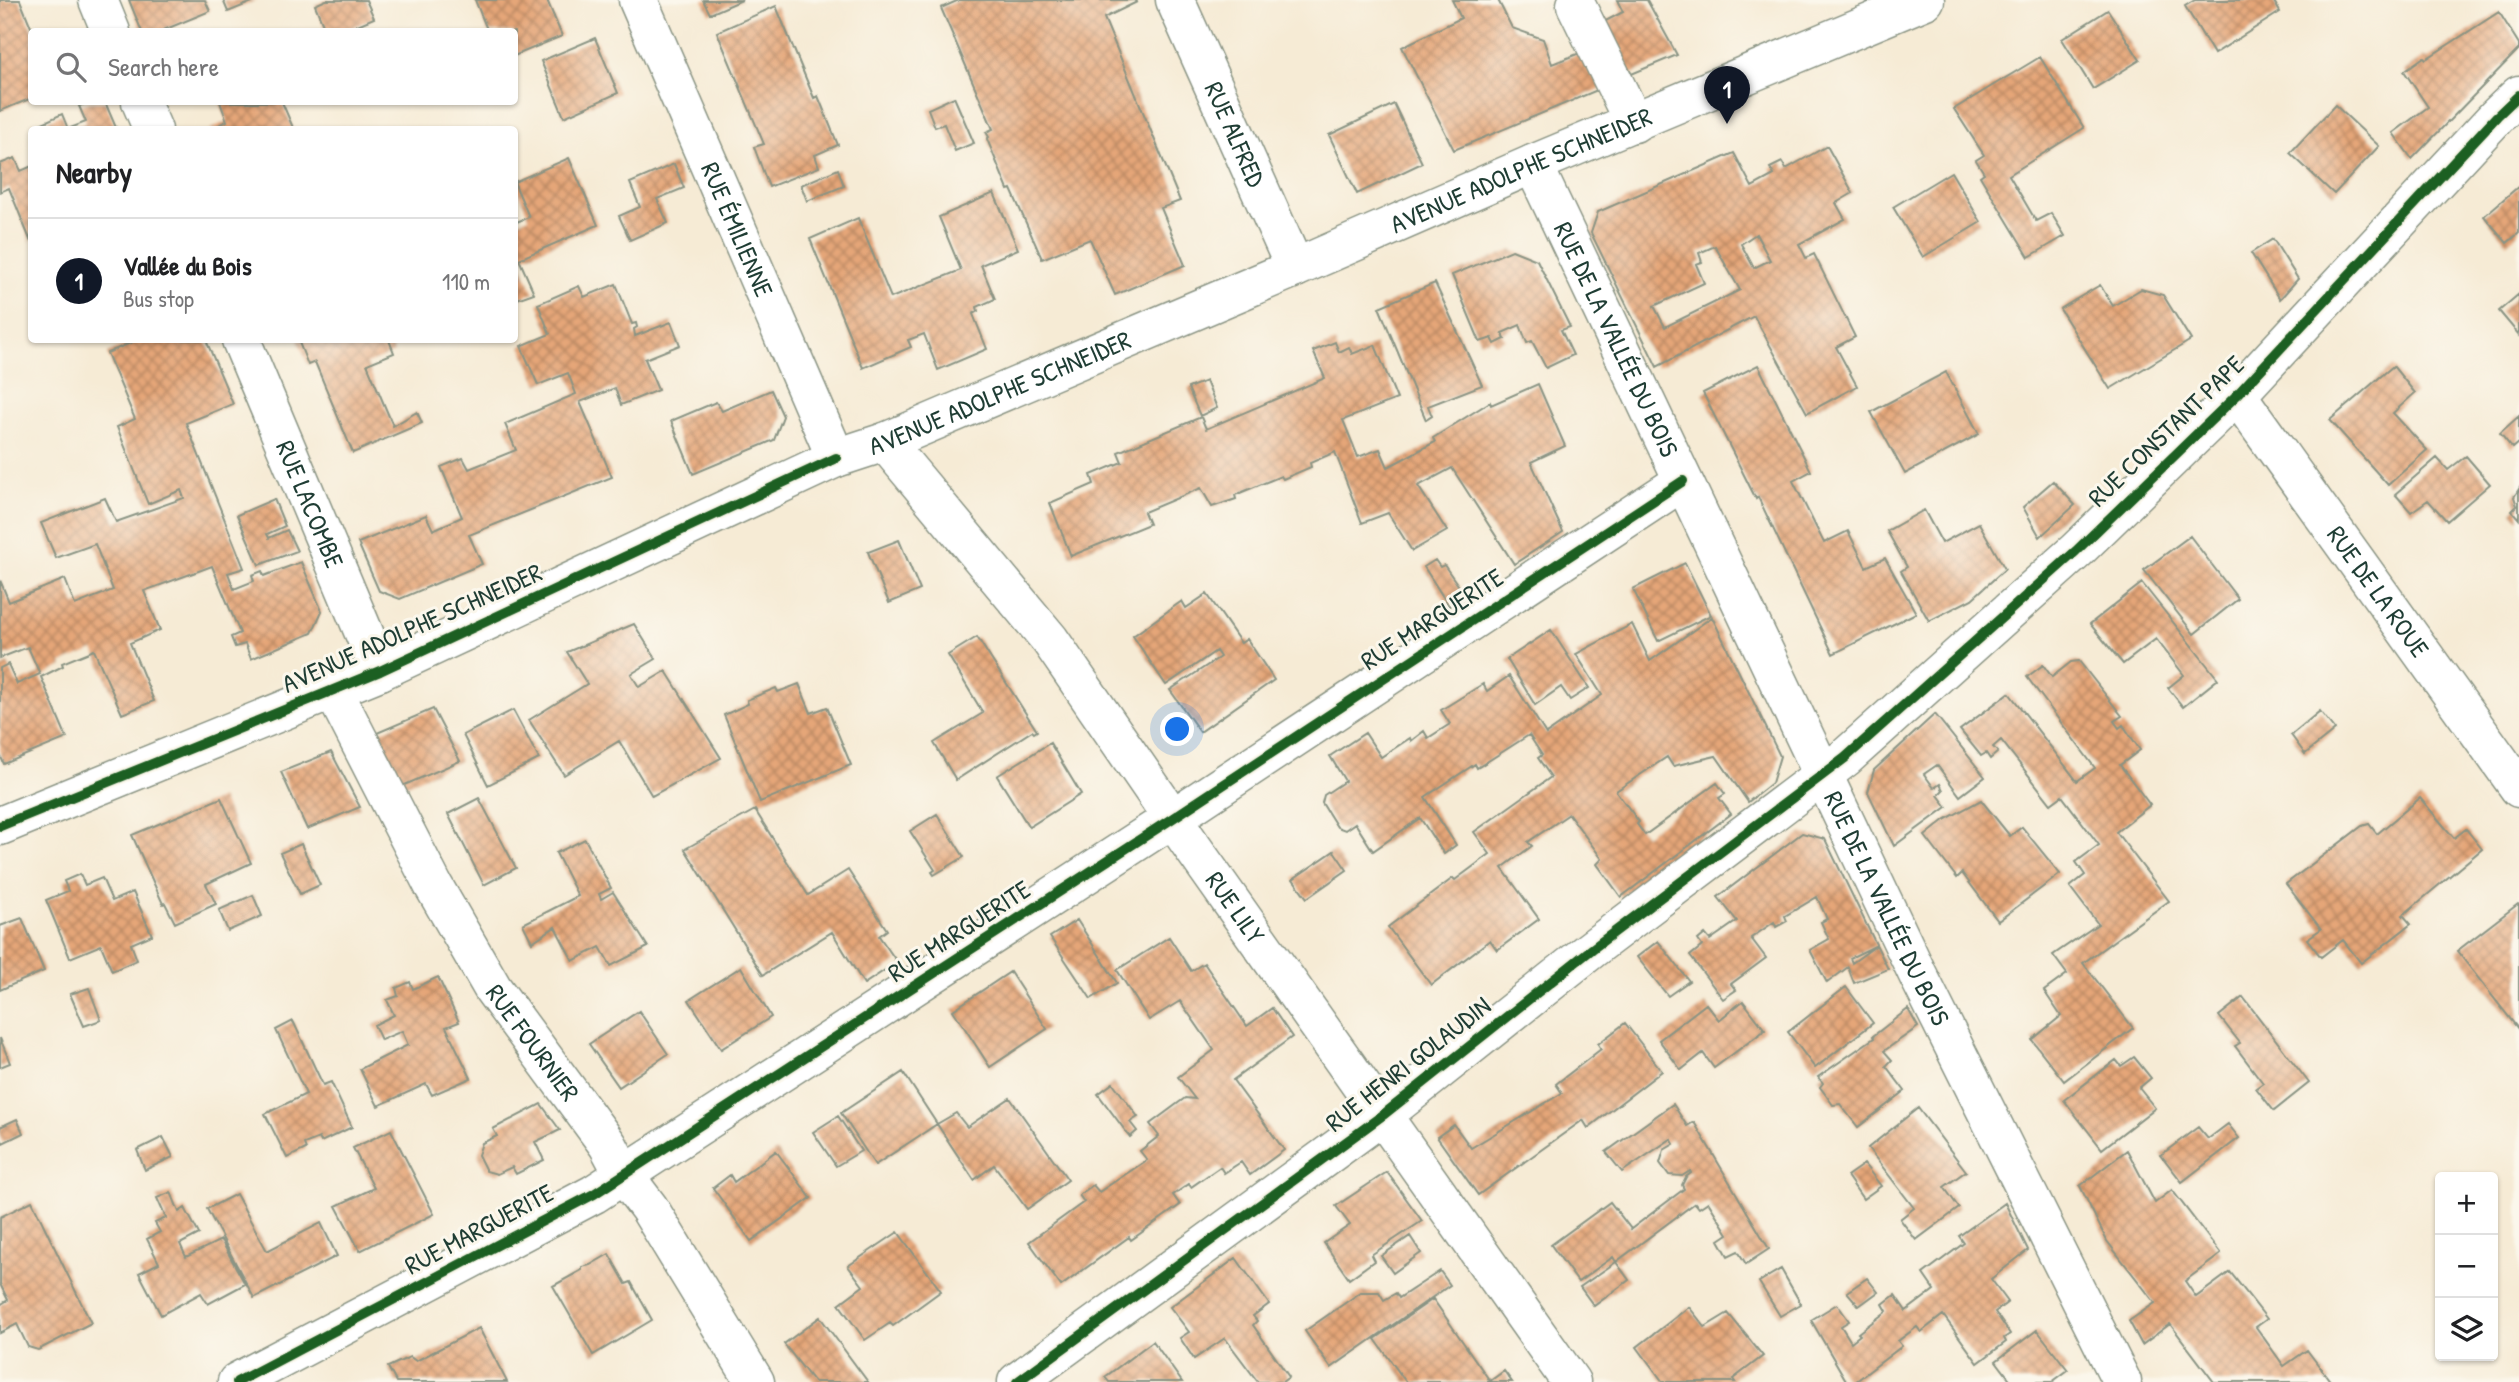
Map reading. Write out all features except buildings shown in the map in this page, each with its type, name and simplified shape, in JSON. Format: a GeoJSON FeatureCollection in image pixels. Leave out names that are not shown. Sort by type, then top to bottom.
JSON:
{"type":"FeatureCollection","features":[{"type":"Feature","properties":{"kind":"street"},"geometry":{"type":"LineString","coordinates":[[98,0],[109,28]]}},
{"type":"Feature","properties":{"kind":"street","name":"RUE ÉMILIENNE"},"geometry":{"type":"LineString","coordinates":[[638,0],[836,458]]}},
{"type":"Feature","properties":{"kind":"street","name":"RUE ALFRED"},"geometry":{"type":"LineString","coordinates":[[1175,0],[1295,268]]}},
{"type":"Feature","properties":{"kind":"street","name":"AVENUE ADOLPHE SCHNEIDER"},"geometry":{"type":"LineString","coordinates":[[0,826],[380,671],[836,458],[885,442],[1533,164],[1925,0]]}},
{"type":"Feature","properties":{"kind":"street"},"geometry":{"type":"LineString","coordinates":[[1576,5],[1634,123]]}},
{"type":"Feature","properties":{"kind":"street","name":"RUE CONSTANT PAPE"},"geometry":{"type":"LineString","coordinates":[[1823,776],[2076,551],[2237,395],[2519,95]]}},
{"type":"Feature","properties":{"kind":"street"},"geometry":{"type":"LineString","coordinates":[[142,105],[151,126]]}},
{"type":"Feature","properties":{"kind":"street","name":"RUE DE LA VALLÉE DU BOIS"},"geometry":{"type":"LineString","coordinates":[[1533,164],[1918,975],[2122,1382]]}},
{"type":"Feature","properties":{"kind":"street","name":"RUE LACOMBE"},"geometry":{"type":"LineString","coordinates":[[242,343],[380,671]]}},
{"type":"Feature","properties":{"kind":"street","name":"RUE DE LA ROUE"},"geometry":{"type":"LineString","coordinates":[[2237,395],[2519,788]]}},
{"type":"Feature","properties":{"kind":"street","name":"RUE LILY"},"geometry":{"type":"LineString","coordinates":[[885,442],[1050,640],[1570,1382]]}},
{"type":"Feature","properties":{"kind":"street","name":"RUE MARGUERITE"},"geometry":{"type":"LineString","coordinates":[[237,1382],[594,1194],[1173,818],[1683,481]]}},
{"type":"Feature","properties":{"kind":"street","name":"RUE FOURNIER"},"geometry":{"type":"LineString","coordinates":[[333,690],[433,885],[493,989],[608,1145],[624,1175],[649,1208],[755,1382]]}},
{"type":"Feature","properties":{"kind":"street","name":"RUE HENRI GOLAUDIN"},"geometry":{"type":"LineString","coordinates":[[1017,1382],[1383,1115],[1592,949],[1823,776]]}},
{"type":"Feature","properties":{"kind":"cycle path"},"geometry":{"type":"LineString","coordinates":[[1017,1382],[1383,1115],[1592,949],[1845,758],[2076,551],[2237,395],[2519,95]]}},
{"type":"Feature","properties":{"kind":"cycle path"},"geometry":{"type":"LineString","coordinates":[[0,826],[380,671],[836,458]]}},
{"type":"Feature","properties":{"kind":"cycle path"},"geometry":{"type":"LineString","coordinates":[[237,1382],[594,1194],[1173,818],[1683,481]]}},
{"type":"Feature","properties":{"kind":"place","name":"Vallée du Bois"},"geometry":{"type":"Point","coordinates":[1727,124]}}]}
